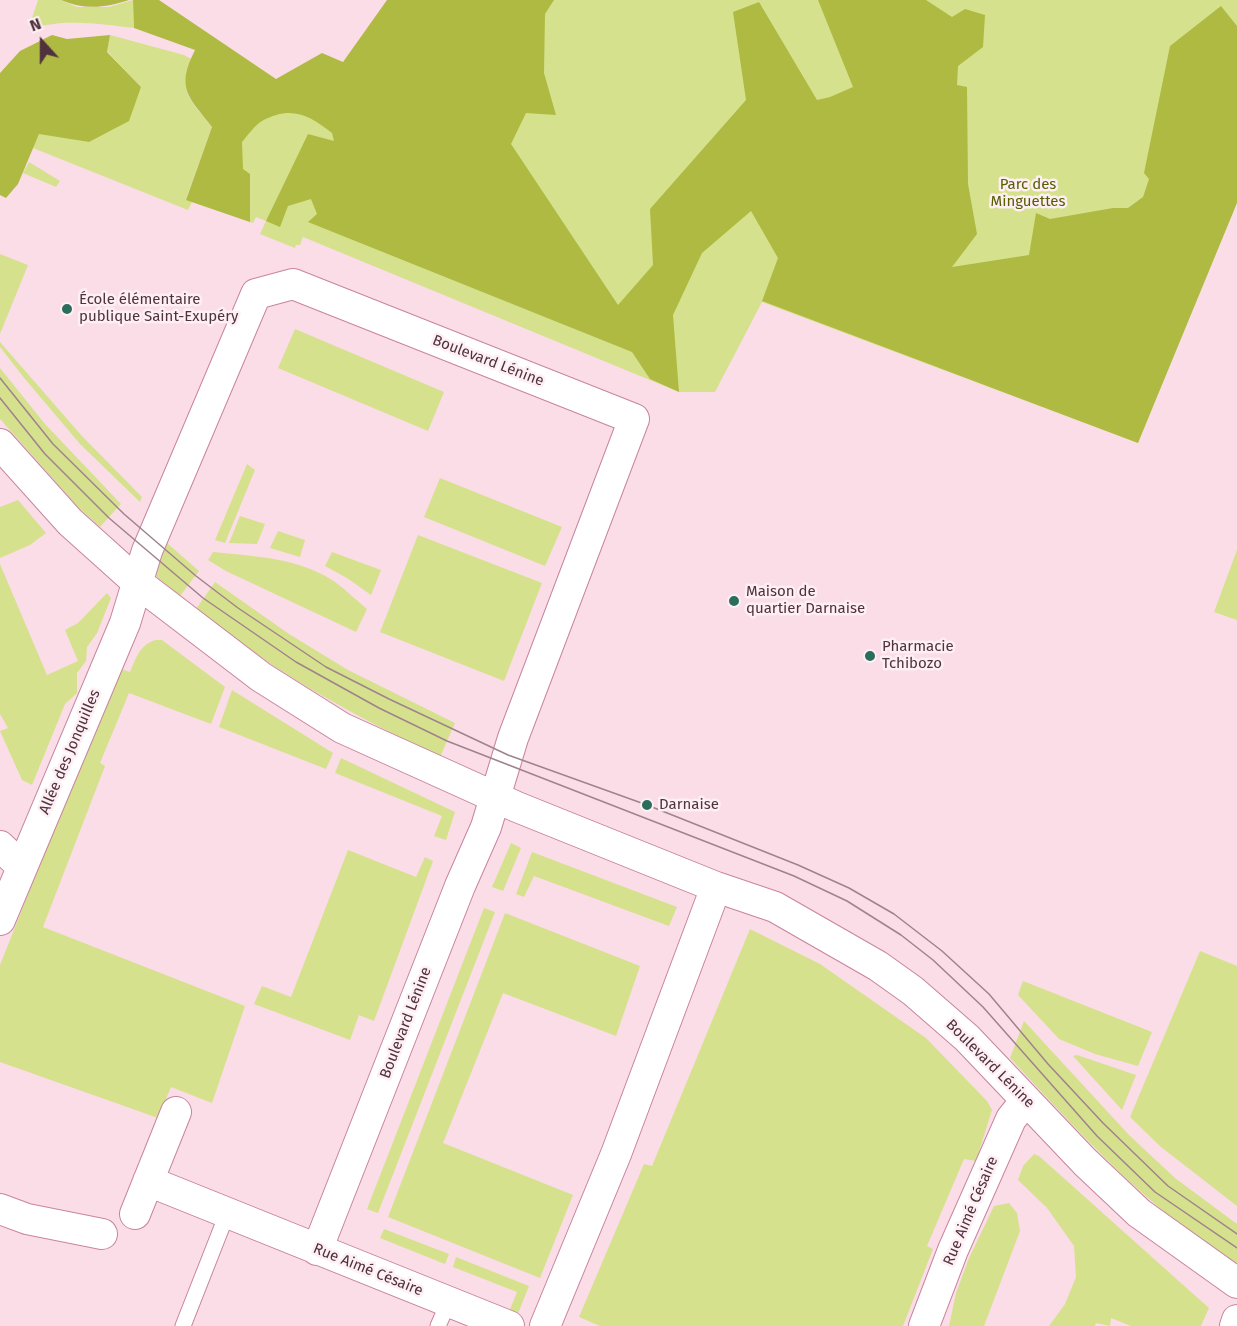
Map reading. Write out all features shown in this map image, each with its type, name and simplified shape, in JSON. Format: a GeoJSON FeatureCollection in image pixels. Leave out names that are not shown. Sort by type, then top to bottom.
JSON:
{"type":"FeatureCollection","features":[{"type":"Feature","properties":{"kind":"street","name":"Boulevard Lénine"},"geometry":{"type":"LineString","coordinates":[[138,583],[147,551],[256,294],[292,284],[634,419],[513,738],[486,827],[317,1250]]}},
{"type":"Feature","properties":{"kind":"street","name":"Boulevard Lénine"},"geometry":{"type":"LineString","coordinates":[[0,444],[70,522],[138,583],[261,677],[342,728],[494,797],[716,887],[775,907],[878,966],[913,991],[967,1038],[1085,1162],[1139,1213],[1237,1282]]}},
{"type":"Feature","properties":{"kind":"street","name":"Allée des Jonquilles"},"geometry":{"type":"LineString","coordinates":[[0,920],[125,623],[138,583]]}},
{"type":"Feature","properties":{"kind":"street"},"geometry":{"type":"LineString","coordinates":[[0,846],[21,866]]}},
{"type":"Feature","properties":{"kind":"street"},"geometry":{"type":"LineString","coordinates":[[545,1326],[616,1154],[716,887]]}},
{"type":"Feature","properties":{"kind":"street","name":"Rue Aimé Césaire"},"geometry":{"type":"LineString","coordinates":[[924,1326],[953,1250],[1011,1119],[1026,1100]]}},
{"type":"Feature","properties":{"kind":"street"},"geometry":{"type":"LineString","coordinates":[[135,1214],[176,1112]]}},
{"type":"Feature","properties":{"kind":"street","name":"Rue Aimé Césaire"},"geometry":{"type":"LineString","coordinates":[[148,1181],[317,1250],[443,1314],[509,1326]]}},
{"type":"Feature","properties":{"kind":"street"},"geometry":{"type":"LineString","coordinates":[[0,1209],[27,1219],[102,1234]]}},
{"type":"Feature","properties":{"kind":"street"},"geometry":{"type":"LineString","coordinates":[[1234,1326],[1237,1320]]}},
{"type":"Feature","properties":{"kind":"lane"},"geometry":{"type":"LineString","coordinates":[[183,1326],[227,1214]]}},
{"type":"Feature","properties":{"kind":"green space"},"geometry":{"type":"Polygon","coordinates":[[[38,0],[61,0],[77,7],[109,7],[133,0],[134,28],[69,23],[30,29],[38,0]]]}},
{"type":"Feature","properties":{"kind":"green space"},"geometry":{"type":"Polygon","coordinates":[[[61,0],[129,0],[111,5],[86,7],[61,0]]]}},
{"type":"Feature","properties":{"kind":"green space","name":"Parc des Minguettes"},"geometry":{"type":"Polygon","coordinates":[[[133,0],[159,0],[276,79],[322,53],[343,62],[387,0],[554,0],[545,14],[544,73],[556,115],[526,113],[511,144],[618,305],[653,265],[650,209],[746,100],[733,12],[759,2],[817,100],[853,87],[818,0],[926,0],[952,17],[965,9],[985,15],[983,47],[958,66],[957,85],[967,87],[968,184],[977,234],[952,267],[1029,255],[1036,213],[1050,219],[1113,208],[1128,208],[1143,197],[1149,179],[1144,173],[1170,46],[1221,6],[1237,26],[1237,203],[1138,443],[762,301],[778,258],[751,211],[702,253],[673,315],[679,392],[650,379],[632,352],[308,222],[317,214],[311,199],[288,206],[280,227],[266,221],[308,134],[334,141],[332,133],[307,117],[291,113],[272,116],[259,123],[242,142],[243,169],[250,174],[250,222],[186,200],[212,127],[187,92],[186,74],[195,50],[134,28],[133,0]]]}},
{"type":"Feature","properties":{"kind":"green space","name":"Parc des Minguettes"},"geometry":{"type":"Polygon","coordinates":[[[388,0],[1237,0],[1237,192],[1138,443],[762,302],[715,392],[679,392],[303,237],[300,245],[296,245],[295,248],[260,234],[266,221],[256,217],[253,223],[192,202],[188,210],[33,148],[39,133],[89,142],[141,87],[107,51],[110,35],[184,55],[191,59],[187,71],[186,89],[193,103],[212,127],[186,199],[256,115],[327,89],[388,0]]]}},
{"type":"Feature","properties":{"kind":"green space"},"geometry":{"type":"Polygon","coordinates":[[[52,35],[67,39],[110,35],[107,52],[141,87],[129,121],[89,142],[39,134],[18,184],[6,198],[0,195],[0,73],[20,51],[52,35]]]}},
{"type":"Feature","properties":{"kind":"green space"},"geometry":{"type":"Polygon","coordinates":[[[29,162],[60,181],[56,187],[23,173],[29,162]]]}},
{"type":"Feature","properties":{"kind":"green space"},"geometry":{"type":"Polygon","coordinates":[[[0,254],[28,265],[0,334],[0,254]]]}},
{"type":"Feature","properties":{"kind":"green space"},"geometry":{"type":"Polygon","coordinates":[[[295,329],[444,392],[428,431],[278,368],[295,329]]]}},
{"type":"Feature","properties":{"kind":"green space"},"geometry":{"type":"Polygon","coordinates":[[[0,342],[81,435],[142,497],[140,502],[80,444],[25,379],[0,347],[0,342]]]}},
{"type":"Feature","properties":{"kind":"green space"},"geometry":{"type":"Polygon","coordinates":[[[0,368],[45,424],[121,504],[100,527],[78,507],[0,419],[0,368]]]}},
{"type":"Feature","properties":{"kind":"green space"},"geometry":{"type":"Polygon","coordinates":[[[247,464],[255,470],[225,543],[215,540],[247,464]]]}},
{"type":"Feature","properties":{"kind":"green space"},"geometry":{"type":"Polygon","coordinates":[[[440,478],[562,527],[545,566],[424,517],[440,478]]]}},
{"type":"Feature","properties":{"kind":"green space"},"geometry":{"type":"Polygon","coordinates":[[[18,500],[46,533],[30,545],[0,558],[0,507],[18,500]]]}},
{"type":"Feature","properties":{"kind":"green space"},"geometry":{"type":"Polygon","coordinates":[[[240,516],[265,524],[257,544],[229,543],[240,516]]]}},
{"type":"Feature","properties":{"kind":"green space"},"geometry":{"type":"Polygon","coordinates":[[[278,531],[305,540],[300,557],[270,548],[278,531]]]}},
{"type":"Feature","properties":{"kind":"green space"},"geometry":{"type":"Polygon","coordinates":[[[418,535],[542,583],[504,681],[380,632],[418,535]]]}},
{"type":"Feature","properties":{"kind":"green space"},"geometry":{"type":"Polygon","coordinates":[[[167,543],[199,571],[180,596],[156,576],[167,543]]]}},
{"type":"Feature","properties":{"kind":"green space"},"geometry":{"type":"Polygon","coordinates":[[[1237,550],[1237,620],[1214,612],[1237,550]]]}},
{"type":"Feature","properties":{"kind":"green space"},"geometry":{"type":"Polygon","coordinates":[[[213,552],[276,560],[307,568],[335,582],[367,609],[356,632],[226,571],[208,560],[213,552]]]}},
{"type":"Feature","properties":{"kind":"green space"},"geometry":{"type":"Polygon","coordinates":[[[332,552],[381,570],[371,595],[325,566],[332,552]]]}},
{"type":"Feature","properties":{"kind":"green space"},"geometry":{"type":"Polygon","coordinates":[[[0,564],[47,675],[78,661],[65,630],[78,623],[107,593],[111,598],[97,633],[87,647],[86,661],[77,673],[77,693],[65,704],[32,785],[22,780],[0,731],[8,728],[0,714],[0,564]]]}},
{"type":"Feature","properties":{"kind":"green space"},"geometry":{"type":"Polygon","coordinates":[[[215,582],[289,634],[348,670],[455,723],[440,757],[294,679],[196,609],[215,582]]]}},
{"type":"Feature","properties":{"kind":"green space"},"geometry":{"type":"Polygon","coordinates":[[[156,640],[162,640],[225,687],[211,724],[129,693],[100,763],[105,766],[43,927],[245,1006],[212,1103],[171,1087],[158,1118],[0,1062],[0,965],[118,668],[130,672],[142,648],[156,640]]]}},
{"type":"Feature","properties":{"kind":"green space"},"geometry":{"type":"Polygon","coordinates":[[[232,690],[333,753],[326,769],[219,727],[232,690]]]}},
{"type":"Feature","properties":{"kind":"green space"},"geometry":{"type":"Polygon","coordinates":[[[341,758],[455,812],[446,840],[434,836],[442,816],[335,773],[341,758]]]}},
{"type":"Feature","properties":{"kind":"green space"},"geometry":{"type":"Polygon","coordinates":[[[511,843],[521,848],[503,891],[492,887],[511,843]]]}},
{"type":"Feature","properties":{"kind":"green space"},"geometry":{"type":"Polygon","coordinates":[[[348,850],[416,877],[425,857],[433,861],[374,1021],[359,1015],[350,1040],[254,1004],[262,986],[291,997],[348,850]]]}},
{"type":"Feature","properties":{"kind":"green space"},"geometry":{"type":"Polygon","coordinates":[[[532,852],[677,907],[669,926],[534,876],[524,897],[516,894],[532,852]]]}},
{"type":"Feature","properties":{"kind":"green space"},"geometry":{"type":"Polygon","coordinates":[[[484,908],[495,912],[378,1213],[367,1209],[484,908]]]}},
{"type":"Feature","properties":{"kind":"green space"},"geometry":{"type":"Polygon","coordinates":[[[505,913],[640,966],[616,1036],[503,993],[443,1143],[573,1195],[540,1278],[388,1217],[505,913]]]}},
{"type":"Feature","properties":{"kind":"green space"},"geometry":{"type":"Polygon","coordinates":[[[750,929],[820,964],[926,1038],[987,1101],[992,1110],[976,1161],[964,1159],[927,1246],[933,1249],[903,1326],[600,1326],[579,1317],[644,1164],[652,1166],[750,929]]]}},
{"type":"Feature","properties":{"kind":"green space"},"geometry":{"type":"Polygon","coordinates":[[[1200,951],[1237,966],[1237,1206],[1161,1147],[1130,1117],[1200,951]]]}},
{"type":"Feature","properties":{"kind":"green space"},"geometry":{"type":"Polygon","coordinates":[[[1023,981],[1152,1032],[1138,1066],[1095,1054],[1059,1039],[1018,995],[1023,981]]]}},
{"type":"Feature","properties":{"kind":"green space"},"geometry":{"type":"Polygon","coordinates":[[[1024,1021],[1129,1135],[1175,1178],[1237,1224],[1237,1264],[1204,1242],[1144,1195],[1089,1142],[1010,1058],[1024,1021]]]}},
{"type":"Feature","properties":{"kind":"green space"},"geometry":{"type":"Polygon","coordinates":[[[1077,1055],[1136,1075],[1122,1110],[1073,1056],[1077,1055]]]}},
{"type":"Feature","properties":{"kind":"green space"},"geometry":{"type":"Polygon","coordinates":[[[1034,1154],[1039,1156],[1209,1308],[1201,1326],[1131,1326],[1111,1318],[1110,1326],[1096,1323],[1095,1326],[1049,1326],[1065,1304],[1076,1277],[1074,1246],[1047,1208],[1018,1180],[1023,1166],[1034,1154]]]}},
{"type":"Feature","properties":{"kind":"green space"},"geometry":{"type":"Polygon","coordinates":[[[1009,1203],[1017,1213],[1020,1231],[984,1326],[949,1326],[956,1293],[969,1258],[994,1206],[1009,1203]]]}},
{"type":"Feature","properties":{"kind":"green space"},"geometry":{"type":"Polygon","coordinates":[[[384,1229],[449,1254],[445,1264],[380,1238],[384,1229]]]}},
{"type":"Feature","properties":{"kind":"green space"},"geometry":{"type":"Polygon","coordinates":[[[456,1257],[529,1286],[517,1316],[509,1312],[517,1292],[453,1267],[456,1257]]]}},
{"type":"Feature","properties":{"kind":"tram line"},"geometry":{"type":"LineString","coordinates":[[0,378],[53,444],[124,514],[196,576],[238,608],[326,667],[508,755],[647,805],[798,865],[849,888],[894,914],[942,951],[989,994],[1048,1064],[1103,1123],[1168,1186],[1237,1234]]}},
{"type":"Feature","properties":{"kind":"tram line"},"geometry":{"type":"LineString","coordinates":[[0,398],[45,454],[109,518],[203,598],[296,662],[379,708],[447,741],[794,876],[847,901],[901,935],[933,960],[983,1007],[1097,1136],[1155,1192],[1237,1248]]}},
{"type":"Feature","properties":{"kind":"place","name":"École élémentaire publique Saint-Exupéry"},"geometry":{"type":"Point","coordinates":[67,309]}},
{"type":"Feature","properties":{"kind":"place","name":"Maison de quartier Darnaise"},"geometry":{"type":"Point","coordinates":[734,601]}},
{"type":"Feature","properties":{"kind":"place","name":"Pharmacie Tchibozo"},"geometry":{"type":"Point","coordinates":[870,656]}},
{"type":"Feature","properties":{"kind":"place","name":"Darnaise"},"geometry":{"type":"Point","coordinates":[647,805]}}]}
